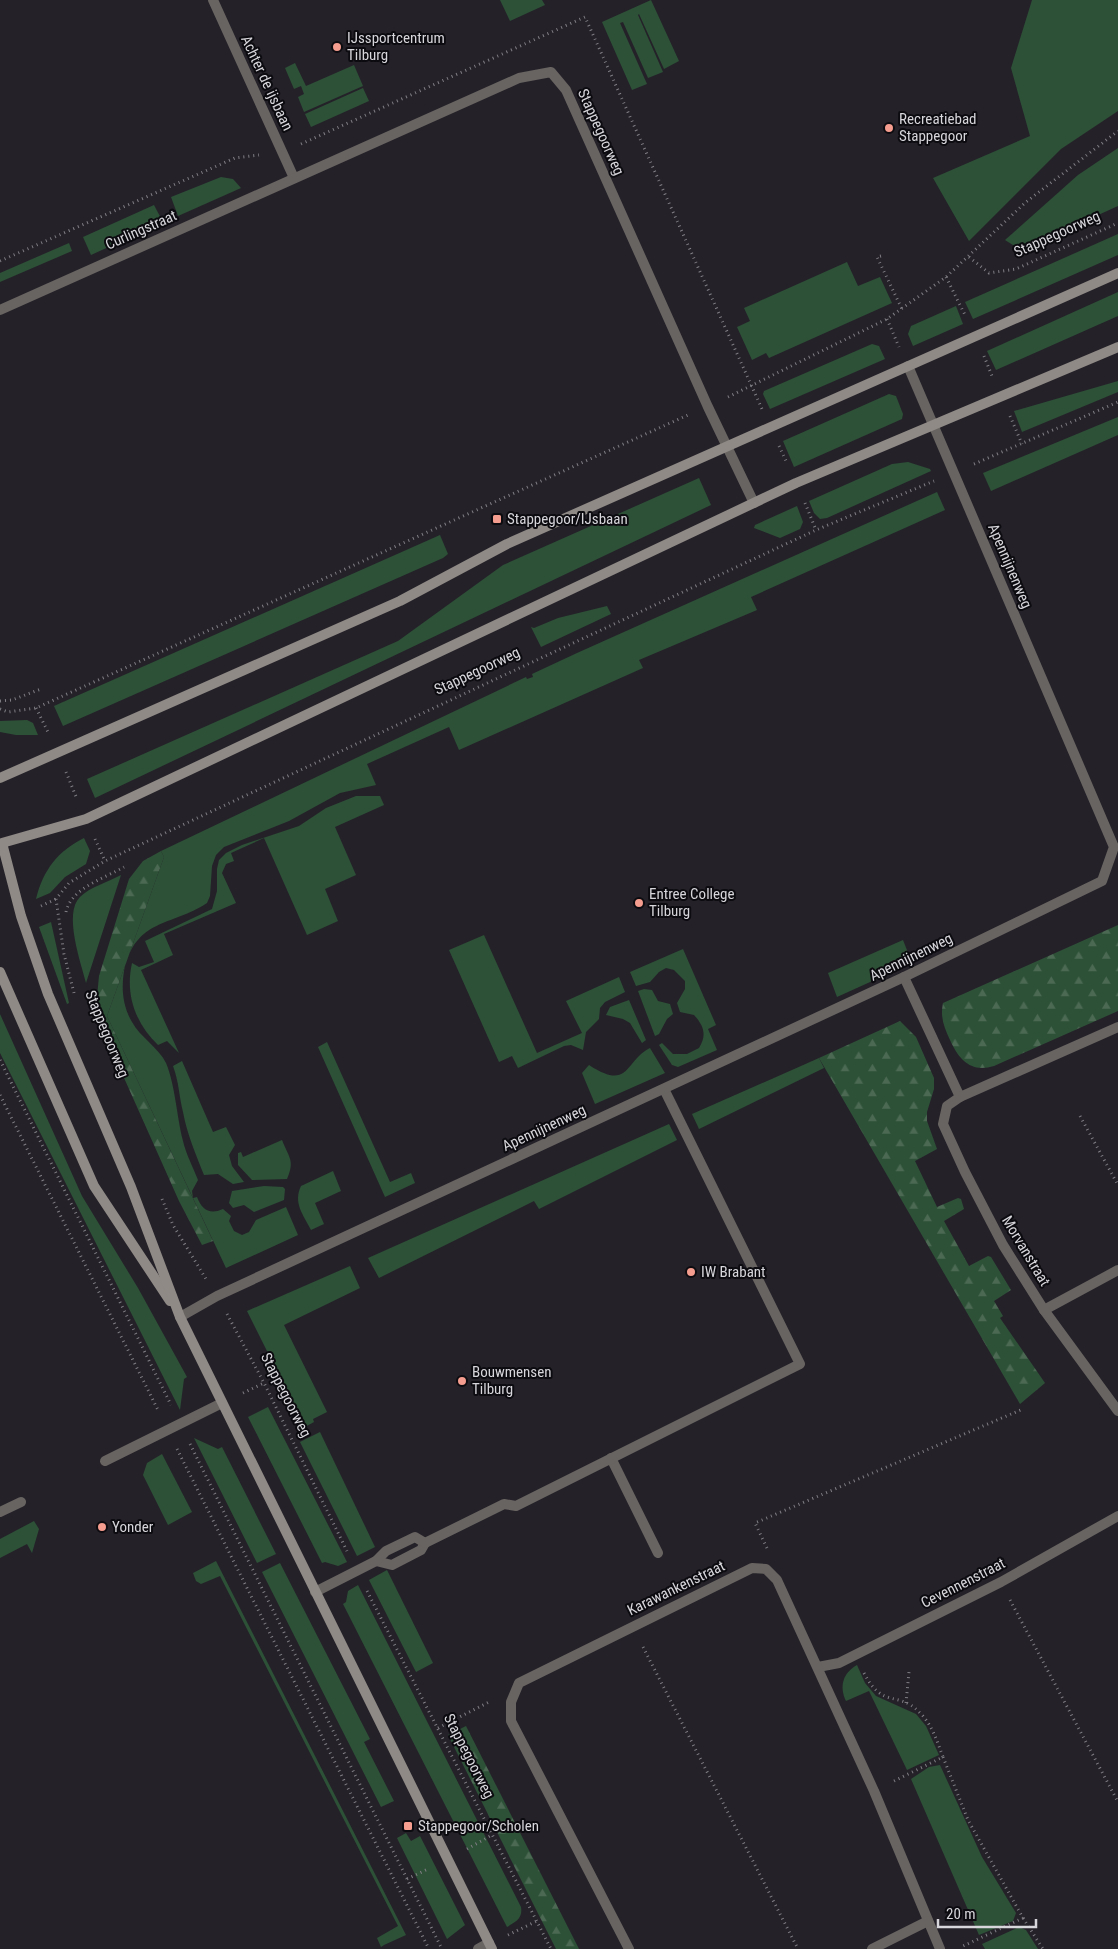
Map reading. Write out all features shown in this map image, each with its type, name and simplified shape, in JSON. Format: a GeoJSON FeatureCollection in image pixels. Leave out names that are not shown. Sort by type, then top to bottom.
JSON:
{"type":"FeatureCollection","features":[{"type":"Feature","properties":{"kind":"street","name":"Achter de ijsbaan"},"geometry":{"type":"LineString","coordinates":[[213,0],[294,178]]}},
{"type":"Feature","properties":{"kind":"street","name":"Stappegoorweg"},"geometry":{"type":"LineString","coordinates":[[294,178],[519,78],[551,72],[566,90],[708,407],[754,503]]}},
{"type":"Feature","properties":{"kind":"street","name":"Curlingstraat"},"geometry":{"type":"LineString","coordinates":[[0,310],[294,178]]}},
{"type":"Feature","properties":{"kind":"street"},"geometry":{"type":"LineString","coordinates":[[0,778],[400,601],[507,544],[1118,273]]}},
{"type":"Feature","properties":{"kind":"street"},"geometry":{"type":"LineString","coordinates":[[478,1949],[491,1946],[180,1317],[131,1188],[48,994],[22,916],[1,841],[86,819],[796,483],[1118,348]]}},
{"type":"Feature","properties":{"kind":"street","name":"Apennijnenweg"},"geometry":{"type":"LineString","coordinates":[[180,1317],[217,1296],[904,977],[1102,881],[1114,847],[908,366]]}},
{"type":"Feature","properties":{"kind":"street"},"geometry":{"type":"LineString","coordinates":[[0,972],[94,1186],[180,1317]]}},
{"type":"Feature","properties":{"kind":"street"},"geometry":{"type":"LineString","coordinates":[[904,977],[960,1097]]}},
{"type":"Feature","properties":{"kind":"street","name":"Morvanstraat"},"geometry":{"type":"LineString","coordinates":[[1118,1027],[960,1097],[947,1106],[944,1124],[965,1172],[1003,1245],[1044,1310],[1118,1411]]}},
{"type":"Feature","properties":{"kind":"street"},"geometry":{"type":"LineString","coordinates":[[376,1561],[392,1565],[421,1550],[425,1543],[504,1504],[516,1506],[800,1364],[664,1089]]}},
{"type":"Feature","properties":{"kind":"street"},"geometry":{"type":"LineString","coordinates":[[1044,1310],[1118,1270]]}},
{"type":"Feature","properties":{"kind":"street"},"geometry":{"type":"LineString","coordinates":[[105,1461],[222,1403]]}},
{"type":"Feature","properties":{"kind":"street"},"geometry":{"type":"LineString","coordinates":[[611,1458],[658,1553]]}},
{"type":"Feature","properties":{"kind":"street"},"geometry":{"type":"LineString","coordinates":[[0,1512],[21,1502]]}},
{"type":"Feature","properties":{"kind":"street","name":"Cevennenstraat"},"geometry":{"type":"LineString","coordinates":[[818,1667],[839,1663],[1001,1582],[1118,1516]]}},
{"type":"Feature","properties":{"kind":"street"},"geometry":{"type":"LineString","coordinates":[[315,1592],[376,1561],[386,1551],[415,1537],[425,1543]]}},
{"type":"Feature","properties":{"kind":"street","name":"Karawankenstraat"},"geometry":{"type":"LineString","coordinates":[[511,1702],[519,1683],[752,1568],[766,1569]]}},
{"type":"Feature","properties":{"kind":"street"},"geometry":{"type":"LineString","coordinates":[[766,1569],[777,1580],[818,1667],[874,1791],[940,1949]]}},
{"type":"Feature","properties":{"kind":"street"},"geometry":{"type":"LineString","coordinates":[[511,1702],[511,1721],[629,1949]]}},
{"type":"Feature","properties":{"kind":"street"},"geometry":{"type":"LineString","coordinates":[[872,1949],[928,1921]]}},
{"type":"Feature","properties":{"kind":"path"},"geometry":{"type":"LineString","coordinates":[[0,709],[8,712],[36,708],[708,407],[887,319],[946,277],[1026,202],[1118,132]]}},
{"type":"Feature","properties":{"kind":"path","name":"Stappegoorweg"},"geometry":{"type":"LineString","coordinates":[[75,998],[64,954],[56,899],[69,883],[105,861],[816,530],[656,175]]}},
{"type":"Feature","properties":{"kind":"path","name":"Stappegoorweg"},"geometry":{"type":"LineString","coordinates":[[969,257],[989,273],[1016,270],[1118,223]]}},
{"type":"Feature","properties":{"kind":"path"},"geometry":{"type":"LineString","coordinates":[[881,256],[876,257],[902,309]]}},
{"type":"Feature","properties":{"kind":"path"},"geometry":{"type":"LineString","coordinates":[[946,277],[976,336],[1022,444]]}},
{"type":"Feature","properties":{"kind":"path"},"geometry":{"type":"LineString","coordinates":[[887,319],[908,366]]}},
{"type":"Feature","properties":{"kind":"path"},"geometry":{"type":"LineString","coordinates":[[0,701],[12,700],[41,689]]}},
{"type":"Feature","properties":{"kind":"path"},"geometry":{"type":"LineString","coordinates":[[36,708],[58,753],[105,861]]}},
{"type":"Feature","properties":{"kind":"path"},"geometry":{"type":"LineString","coordinates":[[66,912],[71,898],[80,890],[124,867]]}},
{"type":"Feature","properties":{"kind":"path"},"geometry":{"type":"LineString","coordinates":[[0,1060],[442,1949]]}},
{"type":"Feature","properties":{"kind":"path"},"geometry":{"type":"LineString","coordinates":[[0,1095],[429,1949]]}},
{"type":"Feature","properties":{"kind":"path"},"geometry":{"type":"LineString","coordinates":[[1080,1116],[1118,1185]]}},
{"type":"Feature","properties":{"kind":"path","name":"Stappegoorweg"},"geometry":{"type":"LineString","coordinates":[[161,1198],[174,1225],[217,1296],[264,1383],[357,1571],[551,1949]]}},
{"type":"Feature","properties":{"kind":"path"},"geometry":{"type":"LineString","coordinates":[[766,1569],[774,1561],[756,1522],[1023,1410]]}},
{"type":"Feature","properties":{"kind":"path"},"geometry":{"type":"LineString","coordinates":[[1001,1582],[1118,1802]]}},
{"type":"Feature","properties":{"kind":"path"},"geometry":{"type":"LineString","coordinates":[[633,1626],[798,1949]]}},
{"type":"Feature","properties":{"kind":"path"},"geometry":{"type":"LineString","coordinates":[[855,1655],[871,1688],[880,1695],[906,1702],[919,1711],[928,1724],[968,1820],[1023,1918],[1043,1949]]}},
{"type":"Feature","properties":{"kind":"path"},"geometry":{"type":"LineString","coordinates":[[906,1702],[909,1672]]}},
{"type":"Feature","properties":{"kind":"path"},"geometry":{"type":"LineString","coordinates":[[438,1728],[496,1698],[511,1702]]}},
{"type":"Feature","properties":{"kind":"path"},"geometry":{"type":"LineString","coordinates":[[874,1791],[943,1757]]}},
{"type":"Feature","properties":{"kind":"path"},"geometry":{"type":"LineString","coordinates":[[956,1949],[1023,1918]]}},
{"type":"Feature","properties":{"kind":"path"},"geometry":{"type":"LineString","coordinates":[[491,1946],[537,1921]]}},
{"type":"Feature","properties":{"kind":"green space"},"geometry":{"type":"Polygon","coordinates":[[[500,0],[542,0],[545,5],[510,21],[500,0]]]}},
{"type":"Feature","properties":{"kind":"green space"},"geometry":{"type":"Polygon","coordinates":[[[651,0],[679,61],[664,69],[639,14],[663,72],[648,78],[623,22],[620,23],[647,84],[632,90],[602,22],[651,0]]]}},
{"type":"Feature","properties":{"kind":"green space"},"geometry":{"type":"Polygon","coordinates":[[[1032,0],[1118,0],[1118,111],[1061,149],[969,241],[933,178],[1030,136],[1011,68],[1032,0]]]}},
{"type":"Feature","properties":{"kind":"green space"},"geometry":{"type":"Polygon","coordinates":[[[295,63],[306,86],[354,65],[363,86],[304,112],[298,97],[304,94],[301,86],[294,89],[285,68],[295,63]]]}},
{"type":"Feature","properties":{"kind":"green space"},"geometry":{"type":"Polygon","coordinates":[[[363,88],[369,101],[311,127],[305,114],[363,88]]]}},
{"type":"Feature","properties":{"kind":"green space"},"geometry":{"type":"Polygon","coordinates":[[[1118,148],[1118,206],[1021,250],[1005,240],[1078,175],[1118,148]]]}},
{"type":"Feature","properties":{"kind":"green space"},"geometry":{"type":"Polygon","coordinates":[[[221,177],[233,179],[241,188],[178,216],[171,197],[221,177]]]}},
{"type":"Feature","properties":{"kind":"green space"},"geometry":{"type":"Polygon","coordinates":[[[154,205],[163,222],[91,255],[83,237],[154,205]]]}},
{"type":"Feature","properties":{"kind":"green space"},"geometry":{"type":"Polygon","coordinates":[[[1118,234],[1118,255],[973,319],[965,302],[1118,234]]]}},
{"type":"Feature","properties":{"kind":"green space"},"geometry":{"type":"Polygon","coordinates":[[[69,243],[72,251],[0,282],[0,273],[69,243]]]}},
{"type":"Feature","properties":{"kind":"green space"},"geometry":{"type":"Polygon","coordinates":[[[847,262],[858,286],[880,277],[892,303],[769,358],[766,353],[752,360],[737,327],[750,321],[744,308],[847,262]]]}},
{"type":"Feature","properties":{"kind":"green space"},"geometry":{"type":"Polygon","coordinates":[[[1118,292],[1118,316],[996,370],[987,351],[1118,292]]]}},
{"type":"Feature","properties":{"kind":"green space"},"geometry":{"type":"Polygon","coordinates":[[[956,306],[963,324],[913,346],[908,334],[911,326],[956,306]]]}},
{"type":"Feature","properties":{"kind":"green space"},"geometry":{"type":"Polygon","coordinates":[[[872,344],[879,346],[885,359],[770,409],[763,394],[764,391],[872,344]]]}},
{"type":"Feature","properties":{"kind":"green space"},"geometry":{"type":"Polygon","coordinates":[[[1118,381],[1118,392],[1022,432],[1014,411],[1118,381]]]}},
{"type":"Feature","properties":{"kind":"green space"},"geometry":{"type":"Polygon","coordinates":[[[889,394],[896,396],[903,414],[902,419],[794,467],[783,441],[889,394]]]}},
{"type":"Feature","properties":{"kind":"green space"},"geometry":{"type":"Polygon","coordinates":[[[1118,417],[1118,435],[991,491],[983,473],[1118,417]]]}},
{"type":"Feature","properties":{"kind":"green space"},"geometry":{"type":"Polygon","coordinates":[[[908,462],[931,471],[827,518],[820,519],[814,513],[809,501],[892,464],[908,462]]]}},
{"type":"Feature","properties":{"kind":"green space"},"geometry":{"type":"Polygon","coordinates":[[[699,478],[711,505],[95,798],[87,779],[398,641],[503,565],[699,478]]]}},
{"type":"Feature","properties":{"kind":"green space"},"geometry":{"type":"Polygon","coordinates":[[[937,492],[945,510],[751,597],[757,610],[639,660],[643,668],[459,750],[449,727],[367,764],[376,785],[340,793],[289,821],[224,847],[216,855],[212,866],[210,896],[207,903],[193,911],[156,926],[137,941],[130,953],[164,857],[161,851],[526,677],[527,679],[533,677],[532,674],[937,492]]]}},
{"type":"Feature","properties":{"kind":"green space"},"geometry":{"type":"Polygon","coordinates":[[[797,506],[803,522],[800,529],[780,538],[754,528],[755,525],[797,506]]]}},
{"type":"Feature","properties":{"kind":"green space"},"geometry":{"type":"Polygon","coordinates":[[[440,535],[448,554],[443,558],[63,726],[54,706],[440,535]]]}},
{"type":"Feature","properties":{"kind":"green space"},"geometry":{"type":"Polygon","coordinates":[[[607,606],[611,614],[541,647],[531,627],[534,628],[558,618],[607,606]]]}},
{"type":"Feature","properties":{"kind":"green space"},"geometry":{"type":"Polygon","coordinates":[[[27,720],[33,723],[38,735],[16,735],[0,732],[0,721],[27,720]]]}},
{"type":"Feature","properties":{"kind":"green space"},"geometry":{"type":"Polygon","coordinates":[[[356,796],[380,796],[384,805],[335,827],[356,875],[325,889],[338,921],[307,935],[264,838],[231,853],[234,861],[226,864],[222,873],[236,903],[164,934],[173,955],[141,970],[179,1053],[167,1041],[158,1045],[143,1027],[131,997],[130,975],[132,963],[139,967],[154,962],[145,941],[212,909],[217,891],[219,860],[226,853],[242,845],[299,826],[326,808],[356,796]]]}},
{"type":"Feature","properties":{"kind":"green space"},"geometry":{"type":"Polygon","coordinates":[[[84,838],[90,851],[86,864],[65,877],[50,893],[36,899],[47,870],[53,862],[59,855],[84,838]]]}},
{"type":"Feature","properties":{"kind":"green space"},"geometry":{"type":"Polygon","coordinates":[[[161,851],[164,857],[107,1016],[213,1241],[202,1245],[179,1201],[104,1033],[96,1008],[99,976],[129,879],[143,861],[161,851]]]}},
{"type":"Feature","properties":{"kind":"green space"},"geometry":{"type":"Polygon","coordinates":[[[121,875],[86,983],[77,951],[73,926],[75,904],[89,890],[121,875]]]}},
{"type":"Feature","properties":{"kind":"green space"},"geometry":{"type":"Polygon","coordinates":[[[51,922],[69,1003],[67,1004],[39,927],[51,922]]]}},
{"type":"Feature","properties":{"kind":"green space"},"geometry":{"type":"Polygon","coordinates":[[[1118,925],[1118,1011],[994,1066],[979,1068],[972,1066],[957,1053],[944,1026],[942,1017],[943,1003],[1118,925]]]}},
{"type":"Feature","properties":{"kind":"green space"},"geometry":{"type":"Polygon","coordinates":[[[484,935],[537,1053],[582,1033],[566,1001],[619,977],[625,992],[605,1002],[600,1008],[599,1019],[586,1032],[583,1050],[571,1045],[564,1046],[518,1068],[512,1056],[499,1062],[449,950],[484,935]]]}},
{"type":"Feature","properties":{"kind":"green space"},"geometry":{"type":"Polygon","coordinates":[[[903,940],[912,963],[837,997],[828,973],[903,940]]]}},
{"type":"Feature","properties":{"kind":"green space"},"geometry":{"type":"Polygon","coordinates":[[[683,949],[716,1025],[708,1029],[717,1050],[678,1067],[672,1065],[659,1045],[662,1043],[673,1054],[687,1054],[699,1048],[704,1035],[700,1023],[694,1015],[680,1012],[677,1003],[685,989],[685,981],[674,970],[666,968],[659,972],[650,982],[636,986],[630,972],[683,949]]]}},
{"type":"Feature","properties":{"kind":"green space"},"geometry":{"type":"Polygon","coordinates":[[[128,958],[123,984],[125,1004],[135,1027],[159,1052],[169,1071],[183,1141],[198,1180],[192,1191],[193,1198],[197,1197],[201,1205],[207,1210],[218,1211],[223,1209],[231,1216],[229,1221],[234,1231],[242,1235],[249,1232],[256,1220],[286,1207],[298,1235],[226,1268],[107,1016],[128,958]]]}},
{"type":"Feature","properties":{"kind":"green space"},"geometry":{"type":"Polygon","coordinates":[[[644,989],[652,990],[658,1001],[670,1004],[673,1014],[667,1019],[659,1034],[655,1036],[638,991],[644,989]]]}},
{"type":"Feature","properties":{"kind":"green space"},"geometry":{"type":"Polygon","coordinates":[[[629,1000],[646,1040],[642,1043],[630,1023],[623,1019],[606,1015],[610,1007],[629,1000]]]}},
{"type":"Feature","properties":{"kind":"green space"},"geometry":{"type":"Polygon","coordinates":[[[0,1014],[82,1196],[138,1288],[187,1377],[184,1379],[180,1410],[0,1053],[0,1014]]]}},
{"type":"Feature","properties":{"kind":"green space"},"geometry":{"type":"Polygon","coordinates":[[[900,1021],[916,1037],[934,1078],[934,1089],[927,1112],[927,1121],[937,1149],[915,1161],[937,1207],[958,1198],[961,1199],[964,1209],[944,1221],[969,1266],[988,1256],[991,1257],[1011,1290],[994,1301],[1003,1316],[1000,1318],[1045,1383],[1020,1404],[819,1058],[900,1021]]]}},
{"type":"Feature","properties":{"kind":"green space"},"geometry":{"type":"Polygon","coordinates":[[[327,1042],[390,1182],[411,1173],[415,1183],[385,1197],[318,1047],[327,1042]]]}},
{"type":"Feature","properties":{"kind":"green space"},"geometry":{"type":"Polygon","coordinates":[[[650,1048],[665,1073],[595,1104],[582,1073],[589,1065],[602,1073],[620,1075],[642,1053],[650,1048]]]}},
{"type":"Feature","properties":{"kind":"green space"},"geometry":{"type":"Polygon","coordinates":[[[819,1058],[824,1068],[699,1129],[692,1114],[819,1058]]]}},
{"type":"Feature","properties":{"kind":"green space"},"geometry":{"type":"Polygon","coordinates":[[[182,1061],[213,1132],[226,1127],[235,1145],[229,1155],[232,1166],[244,1182],[233,1184],[218,1174],[204,1175],[187,1128],[173,1066],[182,1061]]]}},
{"type":"Feature","properties":{"kind":"green space"},"geometry":{"type":"Polygon","coordinates":[[[669,1124],[677,1140],[539,1209],[534,1201],[379,1278],[368,1258],[669,1124]]]}},
{"type":"Feature","properties":{"kind":"green space"},"geometry":{"type":"Polygon","coordinates":[[[282,1140],[291,1163],[287,1179],[252,1180],[238,1165],[238,1153],[241,1152],[243,1157],[282,1140]]]}},
{"type":"Feature","properties":{"kind":"green space"},"geometry":{"type":"Polygon","coordinates":[[[333,1171],[341,1191],[315,1203],[324,1224],[311,1230],[302,1214],[299,1203],[298,1198],[301,1186],[333,1171]]]}},
{"type":"Feature","properties":{"kind":"green space"},"geometry":{"type":"Polygon","coordinates":[[[264,1186],[283,1187],[285,1189],[284,1200],[254,1212],[244,1205],[233,1208],[229,1203],[232,1191],[264,1186]]]}},
{"type":"Feature","properties":{"kind":"green space"},"geometry":{"type":"Polygon","coordinates":[[[350,1266],[360,1288],[284,1325],[327,1412],[313,1419],[314,1422],[305,1427],[247,1311],[350,1266]]]}},
{"type":"Feature","properties":{"kind":"green space"},"geometry":{"type":"Polygon","coordinates":[[[268,1407],[347,1562],[338,1566],[325,1562],[322,1563],[248,1417],[268,1407]]]}},
{"type":"Feature","properties":{"kind":"green space"},"geometry":{"type":"Polygon","coordinates":[[[320,1432],[375,1547],[357,1556],[300,1442],[320,1432]]]}},
{"type":"Feature","properties":{"kind":"green space"},"geometry":{"type":"Polygon","coordinates":[[[194,1438],[218,1449],[222,1447],[276,1554],[257,1563],[194,1438]]]}},
{"type":"Feature","properties":{"kind":"green space"},"geometry":{"type":"Polygon","coordinates":[[[162,1454],[192,1512],[168,1525],[143,1475],[147,1463],[162,1454]]]}},
{"type":"Feature","properties":{"kind":"green space"},"geometry":{"type":"Polygon","coordinates":[[[34,1521],[39,1529],[32,1553],[27,1544],[0,1558],[0,1539],[34,1521]]]}},
{"type":"Feature","properties":{"kind":"green space"},"geometry":{"type":"Polygon","coordinates":[[[216,1561],[406,1935],[381,1947],[377,1938],[398,1926],[220,1576],[201,1584],[196,1581],[193,1573],[216,1561]]]}},
{"type":"Feature","properties":{"kind":"green space"},"geometry":{"type":"Polygon","coordinates":[[[280,1563],[370,1739],[364,1742],[394,1801],[381,1807],[262,1572],[280,1563]]]}},
{"type":"Feature","properties":{"kind":"green space"},"geometry":{"type":"Polygon","coordinates":[[[387,1570],[433,1663],[416,1672],[369,1580],[387,1570]]]}},
{"type":"Feature","properties":{"kind":"green space"},"geometry":{"type":"Polygon","coordinates":[[[358,1585],[521,1907],[520,1917],[507,1927],[343,1604],[346,1602],[348,1591],[358,1585]]]}},
{"type":"Feature","properties":{"kind":"green space"},"geometry":{"type":"Polygon","coordinates":[[[857,1665],[865,1683],[876,1696],[916,1714],[926,1726],[939,1755],[907,1770],[869,1691],[846,1701],[843,1690],[844,1680],[848,1672],[857,1665]]]}},
{"type":"Feature","properties":{"kind":"green space"},"geometry":{"type":"Polygon","coordinates":[[[466,1726],[579,1949],[556,1949],[448,1735],[466,1726]]]}},
{"type":"Feature","properties":{"kind":"green space"},"geometry":{"type":"Polygon","coordinates":[[[940,1765],[982,1857],[1016,1913],[1013,1921],[979,1935],[911,1779],[929,1767],[940,1765]]]}},
{"type":"Feature","properties":{"kind":"green space"},"geometry":{"type":"Polygon","coordinates":[[[406,1833],[411,1841],[420,1836],[465,1925],[447,1939],[397,1838],[406,1833]]]}},
{"type":"Feature","properties":{"kind":"green space"},"geometry":{"type":"Polygon","coordinates":[[[1019,1927],[1026,1930],[1038,1949],[985,1949],[982,1944],[1019,1927]]]}},
{"type":"Feature","properties":{"kind":"place","name":"IJssportcentrum Tilburg"},"geometry":{"type":"Point","coordinates":[337,47]}},
{"type":"Feature","properties":{"kind":"place","name":"Recreatiebad Stappegoor"},"geometry":{"type":"Point","coordinates":[889,128]}},
{"type":"Feature","properties":{"kind":"place","name":"Stappegoor/IJsbaan"},"geometry":{"type":"Point","coordinates":[497,519]}},
{"type":"Feature","properties":{"kind":"place","name":"Entree College Tilburg"},"geometry":{"type":"Point","coordinates":[639,903]}},
{"type":"Feature","properties":{"kind":"place","name":"IW Brabant"},"geometry":{"type":"Point","coordinates":[691,1272]}},
{"type":"Feature","properties":{"kind":"place","name":"Bouwmensen Tilburg"},"geometry":{"type":"Point","coordinates":[462,1381]}},
{"type":"Feature","properties":{"kind":"place","name":"Yonder"},"geometry":{"type":"Point","coordinates":[102,1527]}},
{"type":"Feature","properties":{"kind":"place","name":"Stappegoor/Scholen"},"geometry":{"type":"Point","coordinates":[408,1826]}}]}
